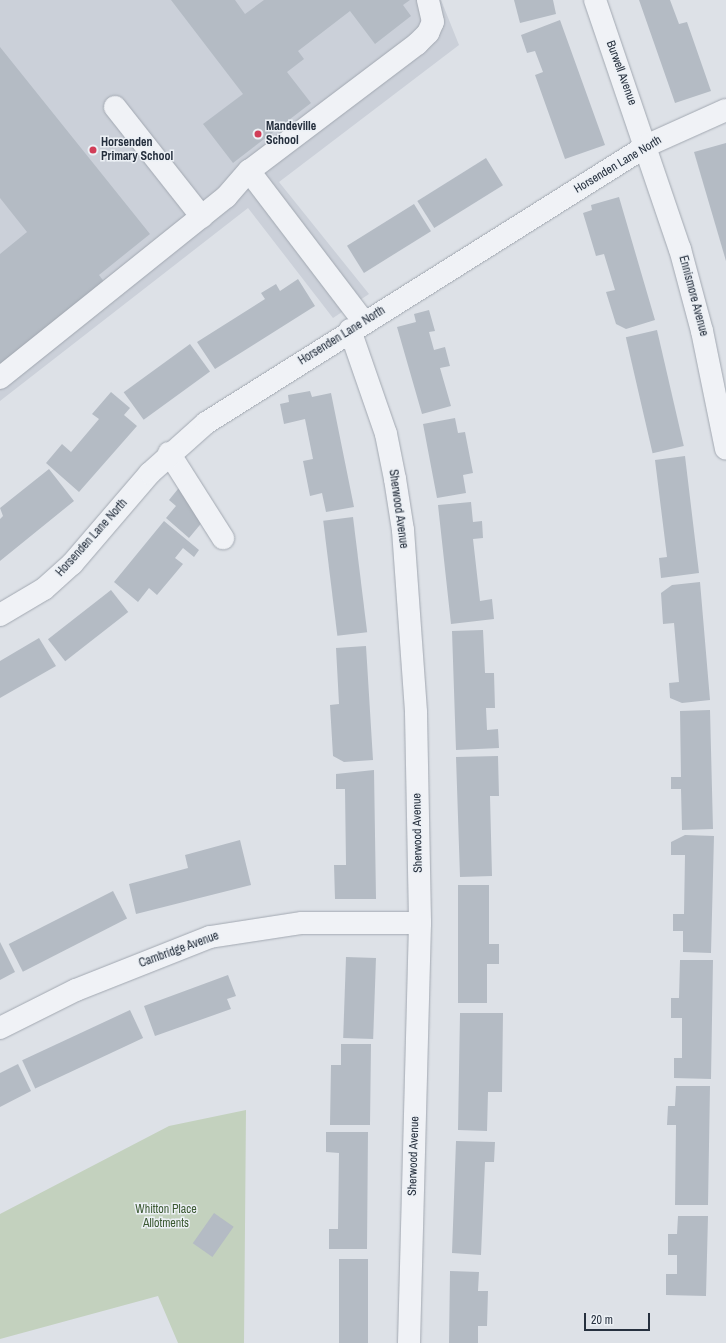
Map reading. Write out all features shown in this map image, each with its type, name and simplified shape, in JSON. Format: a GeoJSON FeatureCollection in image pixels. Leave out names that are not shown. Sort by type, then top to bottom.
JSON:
{"type":"FeatureCollection","features":[{"type":"Feature","properties":{"kind":"street"},"geometry":{"type":"LineString","coordinates":[[0,378],[202,217],[250,171],[428,33],[433,22],[428,0]]}},
{"type":"Feature","properties":{"kind":"street","name":"Burwell Avenue"},"geometry":{"type":"LineString","coordinates":[[595,0],[648,145]]}},
{"type":"Feature","properties":{"kind":"street"},"geometry":{"type":"LineString","coordinates":[[115,107],[202,217]]}},
{"type":"Feature","properties":{"kind":"street","name":"Horsenden Lane North"},"geometry":{"type":"LineString","coordinates":[[0,615],[44,589],[72,564],[169,453],[206,423],[357,326],[648,145],[726,110]]}},
{"type":"Feature","properties":{"kind":"street","name":"Ennismore Avenue"},"geometry":{"type":"LineString","coordinates":[[648,145],[680,249],[723,410],[726,449]]}},
{"type":"Feature","properties":{"kind":"street","name":"Sherwood Avenue"},"geometry":{"type":"LineString","coordinates":[[250,171],[357,326],[386,434],[403,530],[416,713],[420,923],[409,1343]]}},
{"type":"Feature","properties":{"kind":"street"},"geometry":{"type":"LineString","coordinates":[[169,453],[223,538]]}},
{"type":"Feature","properties":{"kind":"street","name":"Cambridge Avenue"},"geometry":{"type":"LineString","coordinates":[[0,1028],[76,990],[210,937],[302,923],[420,923]]}},
{"type":"Feature","properties":{"kind":"shaded area"},"geometry":{"type":"Polygon","coordinates":[[[0,0],[441,0],[459,45],[279,182],[369,294],[333,318],[248,208],[0,401],[0,0]]]}},
{"type":"Feature","properties":{"kind":"green space","name":"Whitton Place Allotments"},"geometry":{"type":"Polygon","coordinates":[[[246,1110],[244,1343],[178,1343],[158,1296],[0,1339],[0,1214],[169,1126],[246,1110]]]}},
{"type":"Feature","properties":{"kind":"building"},"geometry":{"type":"Polygon","coordinates":[[[171,0],[235,0],[245,14],[264,0],[410,0],[403,5],[411,16],[375,44],[350,11],[298,51],[304,59],[287,72],[311,103],[233,163],[203,124],[243,94],[171,0]]]}},
{"type":"Feature","properties":{"kind":"building"},"geometry":{"type":"Polygon","coordinates":[[[514,0],[553,0],[556,14],[520,23],[514,0]]]}},
{"type":"Feature","properties":{"kind":"building"},"geometry":{"type":"Polygon","coordinates":[[[639,0],[670,0],[679,24],[687,22],[711,91],[675,103],[639,0]]]}},
{"type":"Feature","properties":{"kind":"building"},"geometry":{"type":"Polygon","coordinates":[[[560,20],[605,145],[565,159],[535,75],[543,72],[535,51],[527,53],[521,35],[560,20]]]}},
{"type":"Feature","properties":{"kind":"building"},"geometry":{"type":"Polygon","coordinates":[[[0,47],[150,234],[99,275],[105,283],[0,367],[0,254],[27,232],[0,198],[0,47]]]}},
{"type":"Feature","properties":{"kind":"building"},"geometry":{"type":"Polygon","coordinates":[[[726,143],[726,261],[694,152],[726,143]]]}},
{"type":"Feature","properties":{"kind":"building"},"geometry":{"type":"Polygon","coordinates":[[[486,158],[503,185],[434,228],[417,201],[486,158]]]}},
{"type":"Feature","properties":{"kind":"building"},"geometry":{"type":"Polygon","coordinates":[[[619,197],[655,320],[626,329],[616,324],[606,292],[615,290],[604,254],[596,256],[583,213],[592,210],[591,205],[619,197]]]}},
{"type":"Feature","properties":{"kind":"building"},"geometry":{"type":"Polygon","coordinates":[[[414,204],[431,231],[364,273],[347,246],[414,204]]]}},
{"type":"Feature","properties":{"kind":"building"},"geometry":{"type":"Polygon","coordinates":[[[298,279],[315,306],[215,369],[197,342],[265,299],[261,293],[276,284],[280,291],[298,279]]]}},
{"type":"Feature","properties":{"kind":"building"},"geometry":{"type":"Polygon","coordinates":[[[429,310],[435,331],[429,332],[434,350],[445,347],[450,366],[440,368],[451,406],[422,414],[397,327],[416,322],[414,314],[429,310]]]}},
{"type":"Feature","properties":{"kind":"building"},"geometry":{"type":"Polygon","coordinates":[[[657,330],[684,446],[653,453],[626,337],[657,330]]]}},
{"type":"Feature","properties":{"kind":"building"},"geometry":{"type":"Polygon","coordinates":[[[190,344],[210,372],[144,420],[124,392],[190,344]]]}},
{"type":"Feature","properties":{"kind":"building"},"geometry":{"type":"Polygon","coordinates":[[[310,391],[312,397],[331,393],[354,507],[326,512],[322,493],[310,496],[303,461],[313,459],[305,419],[284,424],[280,404],[289,402],[288,395],[310,391]]]}},
{"type":"Feature","properties":{"kind":"building"},"geometry":{"type":"Polygon","coordinates":[[[111,392],[130,408],[124,415],[137,426],[79,492],[46,463],[62,444],[71,452],[99,419],[92,414],[111,392]]]}},
{"type":"Feature","properties":{"kind":"building"},"geometry":{"type":"Polygon","coordinates":[[[455,418],[458,433],[465,432],[473,473],[463,475],[466,493],[437,498],[423,424],[455,418]]]}},
{"type":"Feature","properties":{"kind":"building"},"geometry":{"type":"Polygon","coordinates":[[[685,456],[699,573],[661,578],[659,558],[667,557],[655,460],[685,456]]]}},
{"type":"Feature","properties":{"kind":"building"},"geometry":{"type":"Polygon","coordinates":[[[49,469],[74,501],[0,561],[0,519],[3,516],[0,508],[49,469]]]}},
{"type":"Feature","properties":{"kind":"building"},"geometry":{"type":"Polygon","coordinates":[[[182,484],[204,520],[189,538],[166,518],[176,506],[169,500],[182,484]]]}},
{"type":"Feature","properties":{"kind":"building"},"geometry":{"type":"Polygon","coordinates":[[[471,502],[473,522],[482,521],[483,538],[473,539],[480,601],[492,599],[494,619],[451,624],[438,505],[471,502]]]}},
{"type":"Feature","properties":{"kind":"building"},"geometry":{"type":"Polygon","coordinates":[[[353,517],[367,632],[337,636],[323,521],[353,517]]]}},
{"type":"Feature","properties":{"kind":"building"},"geometry":{"type":"Polygon","coordinates":[[[164,521],[199,550],[194,557],[183,548],[175,558],[183,564],[157,595],[149,588],[138,602],[114,582],[164,521]]]}},
{"type":"Feature","properties":{"kind":"building"},"geometry":{"type":"Polygon","coordinates":[[[700,582],[710,700],[682,703],[670,698],[669,683],[679,682],[674,623],[663,624],[661,593],[672,585],[700,582]]]}},
{"type":"Feature","properties":{"kind":"building"},"geometry":{"type":"Polygon","coordinates":[[[111,590],[128,612],[65,661],[48,639],[111,590]]]}},
{"type":"Feature","properties":{"kind":"building"},"geometry":{"type":"Polygon","coordinates":[[[483,630],[485,673],[494,673],[495,708],[486,708],[487,730],[498,729],[499,748],[456,750],[452,631],[483,630]]]}},
{"type":"Feature","properties":{"kind":"building"},"geometry":{"type":"Polygon","coordinates":[[[39,638],[56,666],[0,698],[0,661],[39,638]]]}},
{"type":"Feature","properties":{"kind":"building"},"geometry":{"type":"Polygon","coordinates":[[[366,646],[373,760],[344,762],[333,756],[330,705],[339,704],[336,648],[366,646]]]}},
{"type":"Feature","properties":{"kind":"building"},"geometry":{"type":"Polygon","coordinates":[[[710,710],[713,829],[682,830],[681,789],[671,789],[671,777],[681,777],[680,711],[710,710]]]}},
{"type":"Feature","properties":{"kind":"building"},"geometry":{"type":"Polygon","coordinates":[[[498,756],[499,796],[490,796],[492,876],[460,877],[456,757],[498,756]]]}},
{"type":"Feature","properties":{"kind":"building"},"geometry":{"type":"Polygon","coordinates":[[[374,770],[376,899],[335,899],[334,865],[346,865],[345,789],[336,789],[336,774],[374,770]]]}},
{"type":"Feature","properties":{"kind":"building"},"geometry":{"type":"Polygon","coordinates":[[[685,835],[714,836],[711,953],[683,952],[683,931],[673,931],[673,914],[684,914],[685,855],[671,855],[671,842],[685,835]]]}},
{"type":"Feature","properties":{"kind":"building"},"geometry":{"type":"Polygon","coordinates":[[[240,840],[251,885],[136,914],[129,884],[188,868],[185,855],[240,840]]]}},
{"type":"Feature","properties":{"kind":"building"},"geometry":{"type":"Polygon","coordinates":[[[458,885],[489,885],[489,944],[499,944],[499,964],[487,964],[487,1003],[458,1003],[458,885]]]}},
{"type":"Feature","properties":{"kind":"building"},"geometry":{"type":"Polygon","coordinates":[[[113,891],[127,919],[23,972],[9,944],[113,891]]]}},
{"type":"Feature","properties":{"kind":"building"},"geometry":{"type":"Polygon","coordinates":[[[0,942],[15,972],[0,980],[0,942]]]}},
{"type":"Feature","properties":{"kind":"building"},"geometry":{"type":"Polygon","coordinates":[[[346,957],[376,958],[373,1039],[343,1038],[346,957]]]}},
{"type":"Feature","properties":{"kind":"building"},"geometry":{"type":"Polygon","coordinates":[[[680,960],[713,960],[711,1079],[674,1078],[674,1058],[682,1058],[682,1018],[671,1018],[671,998],[679,998],[680,960]]]}},
{"type":"Feature","properties":{"kind":"building"},"geometry":{"type":"Polygon","coordinates":[[[228,975],[236,996],[227,999],[231,1009],[155,1036],[144,1006],[228,975]]]}},
{"type":"Feature","properties":{"kind":"building"},"geometry":{"type":"Polygon","coordinates":[[[130,1010],[143,1038],[35,1088],[22,1060],[130,1010]]]}},
{"type":"Feature","properties":{"kind":"building"},"geometry":{"type":"Polygon","coordinates":[[[460,1013],[503,1013],[502,1092],[488,1092],[487,1131],[458,1130],[460,1013]]]}},
{"type":"Feature","properties":{"kind":"building"},"geometry":{"type":"Polygon","coordinates":[[[341,1044],[371,1044],[370,1125],[330,1125],[331,1065],[341,1065],[341,1044]]]}},
{"type":"Feature","properties":{"kind":"building"},"geometry":{"type":"Polygon","coordinates":[[[18,1064],[31,1091],[0,1107],[0,1073],[18,1064]]]}},
{"type":"Feature","properties":{"kind":"building"},"geometry":{"type":"Polygon","coordinates":[[[676,1086],[710,1086],[708,1205],[675,1205],[676,1125],[667,1125],[668,1106],[675,1106],[676,1086]]]}},
{"type":"Feature","properties":{"kind":"building"},"geometry":{"type":"Polygon","coordinates":[[[326,1132],[368,1132],[367,1249],[329,1249],[329,1229],[338,1229],[339,1153],[326,1152],[326,1132]]]}},
{"type":"Feature","properties":{"kind":"building"},"geometry":{"type":"Polygon","coordinates":[[[456,1141],[495,1142],[494,1162],[485,1162],[481,1255],[452,1253],[456,1141]]]}},
{"type":"Feature","properties":{"kind":"building"},"geometry":{"type":"Polygon","coordinates":[[[214,1213],[234,1227],[212,1257],[193,1243],[214,1213]]]}},
{"type":"Feature","properties":{"kind":"building"},"geometry":{"type":"Polygon","coordinates":[[[678,1216],[708,1216],[706,1296],[666,1295],[666,1274],[677,1274],[677,1255],[668,1255],[668,1234],[677,1234],[678,1216]]]}},
{"type":"Feature","properties":{"kind":"building"},"geometry":{"type":"Polygon","coordinates":[[[339,1259],[368,1259],[368,1343],[339,1343],[339,1259]]]}},
{"type":"Feature","properties":{"kind":"building"},"geometry":{"type":"Polygon","coordinates":[[[450,1271],[479,1272],[478,1291],[488,1291],[487,1326],[478,1326],[478,1343],[449,1343],[450,1271]]]}},
{"type":"Feature","properties":{"kind":"place","name":"Mandeville School"},"geometry":{"type":"Point","coordinates":[258,134]}},
{"type":"Feature","properties":{"kind":"place","name":"Horsenden Primary School"},"geometry":{"type":"Point","coordinates":[93,150]}}]}
